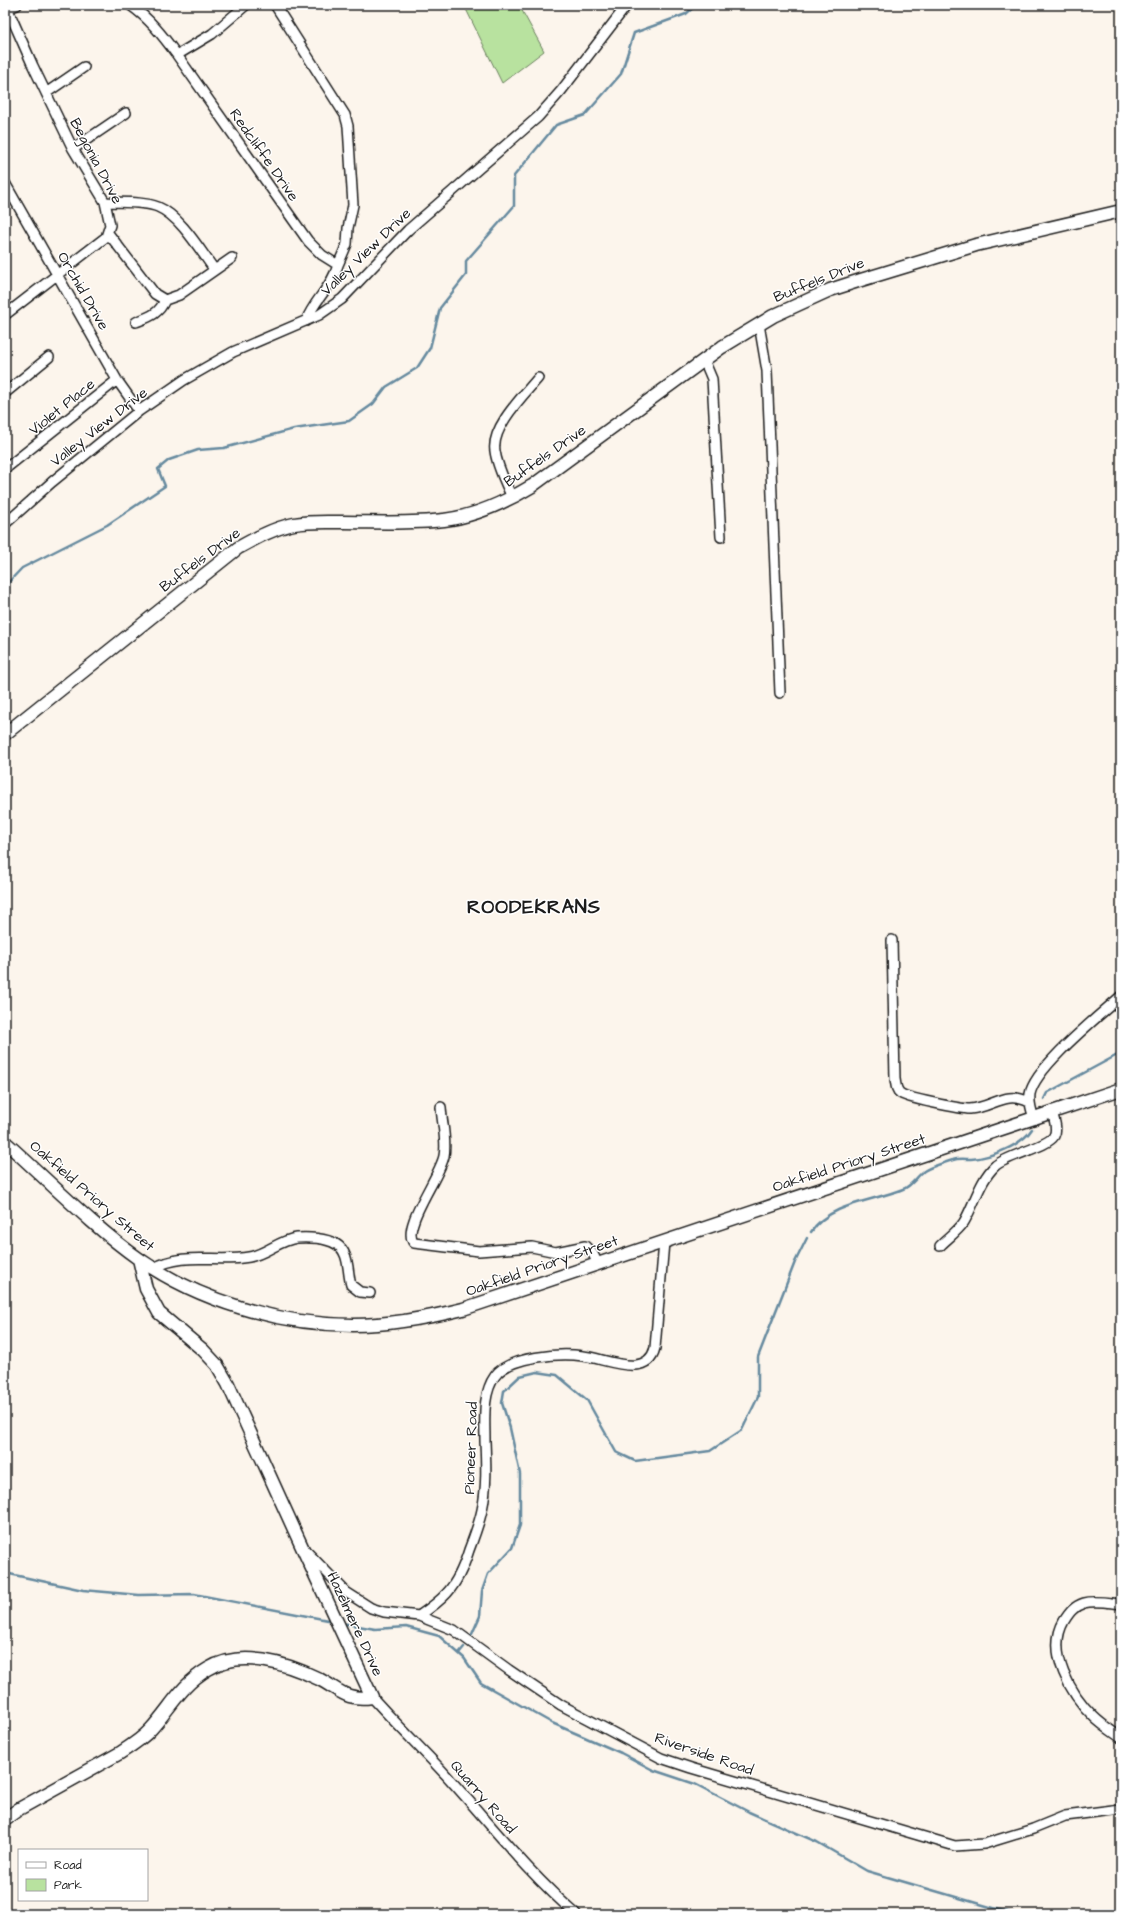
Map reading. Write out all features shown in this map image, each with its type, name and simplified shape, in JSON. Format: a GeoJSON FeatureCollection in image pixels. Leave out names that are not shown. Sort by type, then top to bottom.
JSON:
{"type":"FeatureCollection","features":[{"type":"Feature","properties":{"kind":"street"},"geometry":{"type":"LineString","coordinates":[[6,7],[17,5]]}},
{"type":"Feature","properties":{"kind":"street","name":"Redcliffe Drive"},"geometry":{"type":"LineString","coordinates":[[130,5],[140,12],[157,29],[177,55],[308,242],[322,255],[338,265]]}},
{"type":"Feature","properties":{"kind":"street"},"geometry":{"type":"LineString","coordinates":[[177,55],[212,34],[246,5]]}},
{"type":"Feature","properties":{"kind":"street"},"geometry":{"type":"LineString","coordinates":[[275,5],[338,102],[346,121],[353,205],[348,228],[347,244],[332,282],[310,310],[306,321]]}},
{"type":"Feature","properties":{"kind":"street","name":"Valley View Drive"},"geometry":{"type":"LineString","coordinates":[[5,524],[52,482],[140,411],[204,367],[306,321],[342,299],[408,230],[538,117],[561,92],[627,5]]}},
{"type":"Feature","properties":{"kind":"street","name":"Begonia Drive"},"geometry":{"type":"LineString","coordinates":[[6,7],[73,149],[105,202],[110,217],[108,233]]}},
{"type":"Feature","properties":{"kind":"street"},"geometry":{"type":"LineString","coordinates":[[46,93],[84,67]]}},
{"type":"Feature","properties":{"kind":"street"},"geometry":{"type":"LineString","coordinates":[[73,149],[126,113]]}},
{"type":"Feature","properties":{"kind":"street","name":"Orchid Drive"},"geometry":{"type":"LineString","coordinates":[[5,183],[117,380],[140,411]]}},
{"type":"Feature","properties":{"kind":"street"},"geometry":{"type":"LineString","coordinates":[[105,202],[146,204],[167,212],[175,219],[214,269]]}},
{"type":"Feature","properties":{"kind":"street","name":"Buffels Drive"},"geometry":{"type":"LineString","coordinates":[[5,734],[238,548],[260,536],[278,528],[310,522],[444,520],[486,510],[512,498],[570,459],[704,360],[773,316],[830,290],[861,280],[976,246],[1121,211]]}},
{"type":"Feature","properties":{"kind":"street"},"geometry":{"type":"LineString","coordinates":[[5,315],[108,233],[155,294],[164,300]]}},
{"type":"Feature","properties":{"kind":"street"},"geometry":{"type":"LineString","coordinates":[[164,300],[179,295],[214,269],[232,258]]}},
{"type":"Feature","properties":{"kind":"street"},"geometry":{"type":"LineString","coordinates":[[136,322],[154,314],[162,307],[164,300]]}},
{"type":"Feature","properties":{"kind":"street"},"geometry":{"type":"LineString","coordinates":[[759,324],[767,371],[780,693]]}},
{"type":"Feature","properties":{"kind":"street"},"geometry":{"type":"LineString","coordinates":[[5,393],[49,357]]}},
{"type":"Feature","properties":{"kind":"street"},"geometry":{"type":"LineString","coordinates":[[704,360],[712,379],[721,537]]}},
{"type":"Feature","properties":{"kind":"street"},"geometry":{"type":"LineString","coordinates":[[512,498],[497,460],[494,443],[503,424],[538,378]]}},
{"type":"Feature","properties":{"kind":"street","name":"Violet Place"},"geometry":{"type":"LineString","coordinates":[[5,469],[117,380]]}},
{"type":"Feature","properties":{"kind":"street"},"geometry":{"type":"LineString","coordinates":[[892,940],[895,1079],[899,1092],[910,1098],[969,1109],[1015,1097],[1029,1102]]}},
{"type":"Feature","properties":{"kind":"street"},"geometry":{"type":"LineString","coordinates":[[1034,1118],[1029,1102],[1030,1093],[1035,1082],[1046,1067],[1121,996]]}},
{"type":"Feature","properties":{"kind":"street","name":"Oakfield Priory Street"},"geometry":{"type":"LineString","coordinates":[[5,1142],[99,1226],[139,1259],[205,1295],[240,1307],[311,1322],[353,1325],[394,1323],[430,1317],[463,1309],[1121,1089]]}},
{"type":"Feature","properties":{"kind":"street"},"geometry":{"type":"LineString","coordinates":[[441,1107],[444,1156],[435,1180],[417,1211],[411,1227],[411,1240],[414,1243],[479,1251],[532,1247],[556,1252],[585,1246],[593,1254],[598,1264]]}},
{"type":"Feature","properties":{"kind":"street"},"geometry":{"type":"LineString","coordinates":[[940,1246],[963,1224],[986,1178],[994,1167],[1011,1157],[1048,1142],[1054,1137],[1056,1125],[1052,1112]]}},
{"type":"Feature","properties":{"kind":"street"},"geometry":{"type":"LineString","coordinates":[[154,1268],[168,1261],[183,1258],[214,1260],[252,1257],[286,1240],[299,1238],[320,1239],[329,1241],[341,1248],[346,1255],[351,1285],[360,1292],[370,1293]]}},
{"type":"Feature","properties":{"kind":"street","name":"Pioneer Road"},"geometry":{"type":"LineString","coordinates":[[419,1616],[446,1594],[454,1584],[464,1566],[481,1516],[486,1481],[485,1405],[488,1390],[494,1378],[504,1368],[521,1361],[541,1357],[583,1356],[624,1366],[636,1365],[648,1360],[653,1356],[655,1348],[664,1242]]}},
{"type":"Feature","properties":{"kind":"street","name":"Hazelmere Drive"},"geometry":{"type":"LineString","coordinates":[[5,1819],[19,1809],[120,1753],[135,1743],[151,1729],[187,1683],[209,1668],[232,1661],[253,1659],[276,1663],[320,1679],[353,1698],[372,1697],[228,1384],[217,1365],[203,1350],[159,1313],[146,1289],[139,1259]]}},
{"type":"Feature","properties":{"kind":"street","name":"Riverside Road"},"geometry":{"type":"LineString","coordinates":[[302,1547],[346,1592],[371,1608],[384,1612],[419,1616],[454,1630],[561,1705],[661,1758],[955,1846],[984,1844],[1033,1829],[1065,1816],[1121,1809]]}},
{"type":"Feature","properties":{"kind":"street"},"geometry":{"type":"LineString","coordinates":[[1121,1604],[1086,1602],[1075,1607],[1061,1627],[1058,1650],[1063,1671],[1087,1710],[1121,1738]]}},
{"type":"Feature","properties":{"kind":"street","name":"Quarry Road"},"geometry":{"type":"LineString","coordinates":[[372,1697],[445,1774],[520,1860],[557,1898],[576,1914]]}},
{"type":"Feature","properties":{"kind":"green space"},"geometry":{"type":"Polygon","coordinates":[[[464,5],[519,5],[544,51],[502,83],[464,5]]]}},
{"type":"Feature","properties":{"kind":"waterway"},"geometry":{"type":"LineString","coordinates":[[5,586],[22,568],[107,525],[165,486],[158,469],[169,460],[198,450],[224,448],[294,429],[349,421],[373,404],[386,387],[417,368],[430,348],[440,308],[466,275],[466,261],[514,206],[514,176],[556,125],[585,115],[621,74],[634,33],[686,14],[696,5]]}},
{"type":"Feature","properties":{"kind":"waterway"},"geometry":{"type":"LineString","coordinates":[[1044,1099],[1047,1093],[1121,1053]]}},
{"type":"Feature","properties":{"kind":"waterway"},"geometry":{"type":"LineString","coordinates":[[811,1232],[819,1222],[841,1209],[906,1188],[924,1171],[934,1166],[955,1159],[979,1158],[1005,1150],[1021,1140],[1032,1129]]}},
{"type":"Feature","properties":{"kind":"waterway"},"geometry":{"type":"LineString","coordinates":[[472,1634],[480,1616],[482,1591],[488,1574],[512,1548],[520,1525],[520,1474],[510,1428],[502,1403],[504,1391],[520,1376],[537,1372],[557,1375],[587,1400],[616,1452],[635,1461],[710,1451],[742,1430],[758,1397],[758,1357],[795,1262],[807,1238]]}},
{"type":"Feature","properties":{"kind":"waterway"},"geometry":{"type":"LineString","coordinates":[[5,1573],[83,1590],[139,1595],[194,1594],[333,1621]]}},
{"type":"Feature","properties":{"kind":"waterway"},"geometry":{"type":"LineString","coordinates":[[342,1623],[375,1629],[406,1627],[439,1636],[464,1658],[481,1683],[552,1723],[621,1753],[653,1770],[695,1784],[749,1812],[817,1842],[867,1871],[1014,1914]]}},
{"type":"Feature","properties":{"kind":"waterway"},"geometry":{"type":"LineString","coordinates":[[459,1653],[464,1647]]}},
{"type":"Feature","properties":{"kind":"district","name":"ROODEKRANS"},"geometry":{"type":"Point","coordinates":[534,907]}}]}
